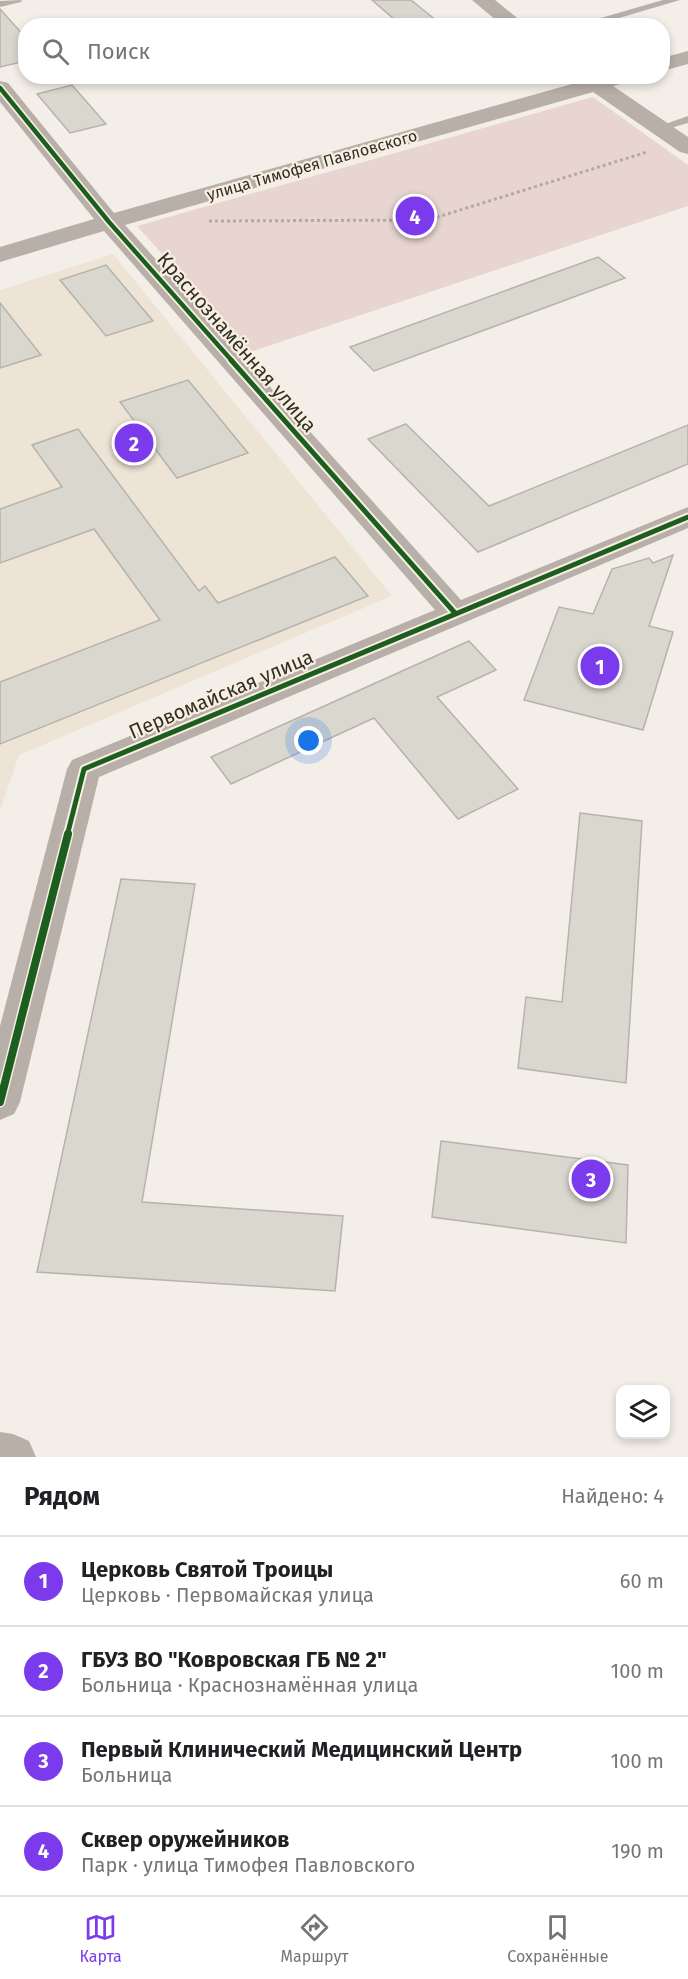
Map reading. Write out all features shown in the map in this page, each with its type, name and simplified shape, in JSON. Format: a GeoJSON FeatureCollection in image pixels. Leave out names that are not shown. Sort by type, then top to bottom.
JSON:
{"type":"FeatureCollection","features":[{"type":"Feature","properties":{"kind":"street"},"geometry":{"type":"LineString","coordinates":[[482,0],[506,18]]}},
{"type":"Feature","properties":{"kind":"street"},"geometry":{"type":"LineString","coordinates":[[670,63],[688,57]]}},
{"type":"Feature","properties":{"kind":"street","name":"улица Тимофея Павловского"},"geometry":{"type":"LineString","coordinates":[[0,255],[581,84]]}},
{"type":"Feature","properties":{"kind":"street"},"geometry":{"type":"LineString","coordinates":[[595,84],[684,145]]}},
{"type":"Feature","properties":{"kind":"street","name":"Краснознамённая улица"},"geometry":{"type":"LineString","coordinates":[[0,88],[109,222],[455,613]]}},
{"type":"Feature","properties":{"kind":"street","name":"Первомайская улица"},"geometry":{"type":"LineString","coordinates":[[0,1102],[84,769],[688,517]]}},
{"type":"Feature","properties":{"kind":"street"},"geometry":{"type":"LineString","coordinates":[[0,1455],[13,1457]]}},
{"type":"Feature","properties":{"kind":"lane"},"geometry":{"type":"LineString","coordinates":[[0,4],[17,0]]}},
{"type":"Feature","properties":{"kind":"lane"},"geometry":{"type":"LineString","coordinates":[[608,18],[675,0]]}},
{"type":"Feature","properties":{"kind":"lane"},"geometry":{"type":"LineString","coordinates":[[660,128],[688,119]]}},
{"type":"Feature","properties":{"kind":"path"},"geometry":{"type":"LineString","coordinates":[[203,221],[428,220],[684,145]]}},
{"type":"Feature","properties":{"kind":"shaded area"},"geometry":{"type":"Polygon","coordinates":[[[593,97],[688,165],[688,206],[250,352],[137,226],[593,97]]]}},
{"type":"Feature","properties":{"kind":"shaded area"},"geometry":{"type":"Polygon","coordinates":[[[113,254],[392,596],[19,755],[0,811],[0,290],[113,254]]]}},
{"type":"Feature","properties":{"kind":"building"},"geometry":{"type":"Polygon","coordinates":[[[372,0],[411,0],[433,18],[393,18],[372,0]]]}},
{"type":"Feature","properties":{"kind":"building"},"geometry":{"type":"Polygon","coordinates":[[[0,9],[18,29],[18,63],[0,67],[0,9]]]}},
{"type":"Feature","properties":{"kind":"building"},"geometry":{"type":"Polygon","coordinates":[[[72,85],[106,124],[70,133],[37,94],[72,85]]]}},
{"type":"Feature","properties":{"kind":"building"},"geometry":{"type":"Polygon","coordinates":[[[598,257],[625,278],[374,371],[350,347],[598,257]]]}},
{"type":"Feature","properties":{"kind":"building"},"geometry":{"type":"Polygon","coordinates":[[[106,265],[153,321],[106,336],[60,280],[106,265]]]}},
{"type":"Feature","properties":{"kind":"building"},"geometry":{"type":"Polygon","coordinates":[[[0,303],[41,355],[0,368],[0,303]]]}},
{"type":"Feature","properties":{"kind":"building"},"geometry":{"type":"Polygon","coordinates":[[[188,380],[248,453],[177,478],[120,402],[188,380]]]}},
{"type":"Feature","properties":{"kind":"building"},"geometry":{"type":"Polygon","coordinates":[[[406,424],[489,506],[688,425],[688,464],[478,552],[368,439],[406,424]]]}},
{"type":"Feature","properties":{"kind":"building"},"geometry":{"type":"Polygon","coordinates":[[[78,429],[199,591],[205,586],[218,603],[335,557],[368,596],[0,744],[0,682],[160,620],[94,529],[0,563],[0,509],[62,487],[32,445],[78,429]]]}},
{"type":"Feature","properties":{"kind":"building"},"geometry":{"type":"Polygon","coordinates":[[[673,555],[649,626],[673,632],[643,730],[524,700],[559,607],[593,614],[612,569],[649,558],[653,563],[673,555]]]}},
{"type":"Feature","properties":{"kind":"building"},"geometry":{"type":"Polygon","coordinates":[[[469,641],[496,670],[437,697],[518,789],[458,819],[374,718],[231,784],[211,757],[469,641]]]}},
{"type":"Feature","properties":{"kind":"building"},"geometry":{"type":"Polygon","coordinates":[[[580,813],[642,821],[626,1083],[518,1068],[526,997],[562,1002],[580,813]]]}},
{"type":"Feature","properties":{"kind":"building"},"geometry":{"type":"Polygon","coordinates":[[[121,879],[195,884],[142,1202],[343,1216],[335,1291],[37,1272],[121,879]]]}},
{"type":"Feature","properties":{"kind":"building"},"geometry":{"type":"Polygon","coordinates":[[[441,1141],[628,1165],[626,1243],[432,1217],[441,1141]]]}},
{"type":"Feature","properties":{"kind":"cycle path"},"geometry":{"type":"LineString","coordinates":[[0,88],[109,222],[455,613]]}},
{"type":"Feature","properties":{"kind":"cycle path"},"geometry":{"type":"LineString","coordinates":[[0,1102],[84,769],[688,517]]}},
{"type":"Feature","properties":{"kind":"place","name":"Сквер оружейников"},"geometry":{"type":"Point","coordinates":[415,216]}},
{"type":"Feature","properties":{"kind":"place","name":"ГБУЗ ВО \"Ковровская ГБ № 2\""},"geometry":{"type":"Point","coordinates":[134,443]}},
{"type":"Feature","properties":{"kind":"place","name":"Церковь Святой Троицы"},"geometry":{"type":"Point","coordinates":[600,666]}},
{"type":"Feature","properties":{"kind":"place","name":"Первый Клинический Медицинский Центр"},"geometry":{"type":"Point","coordinates":[591,1179]}}]}
